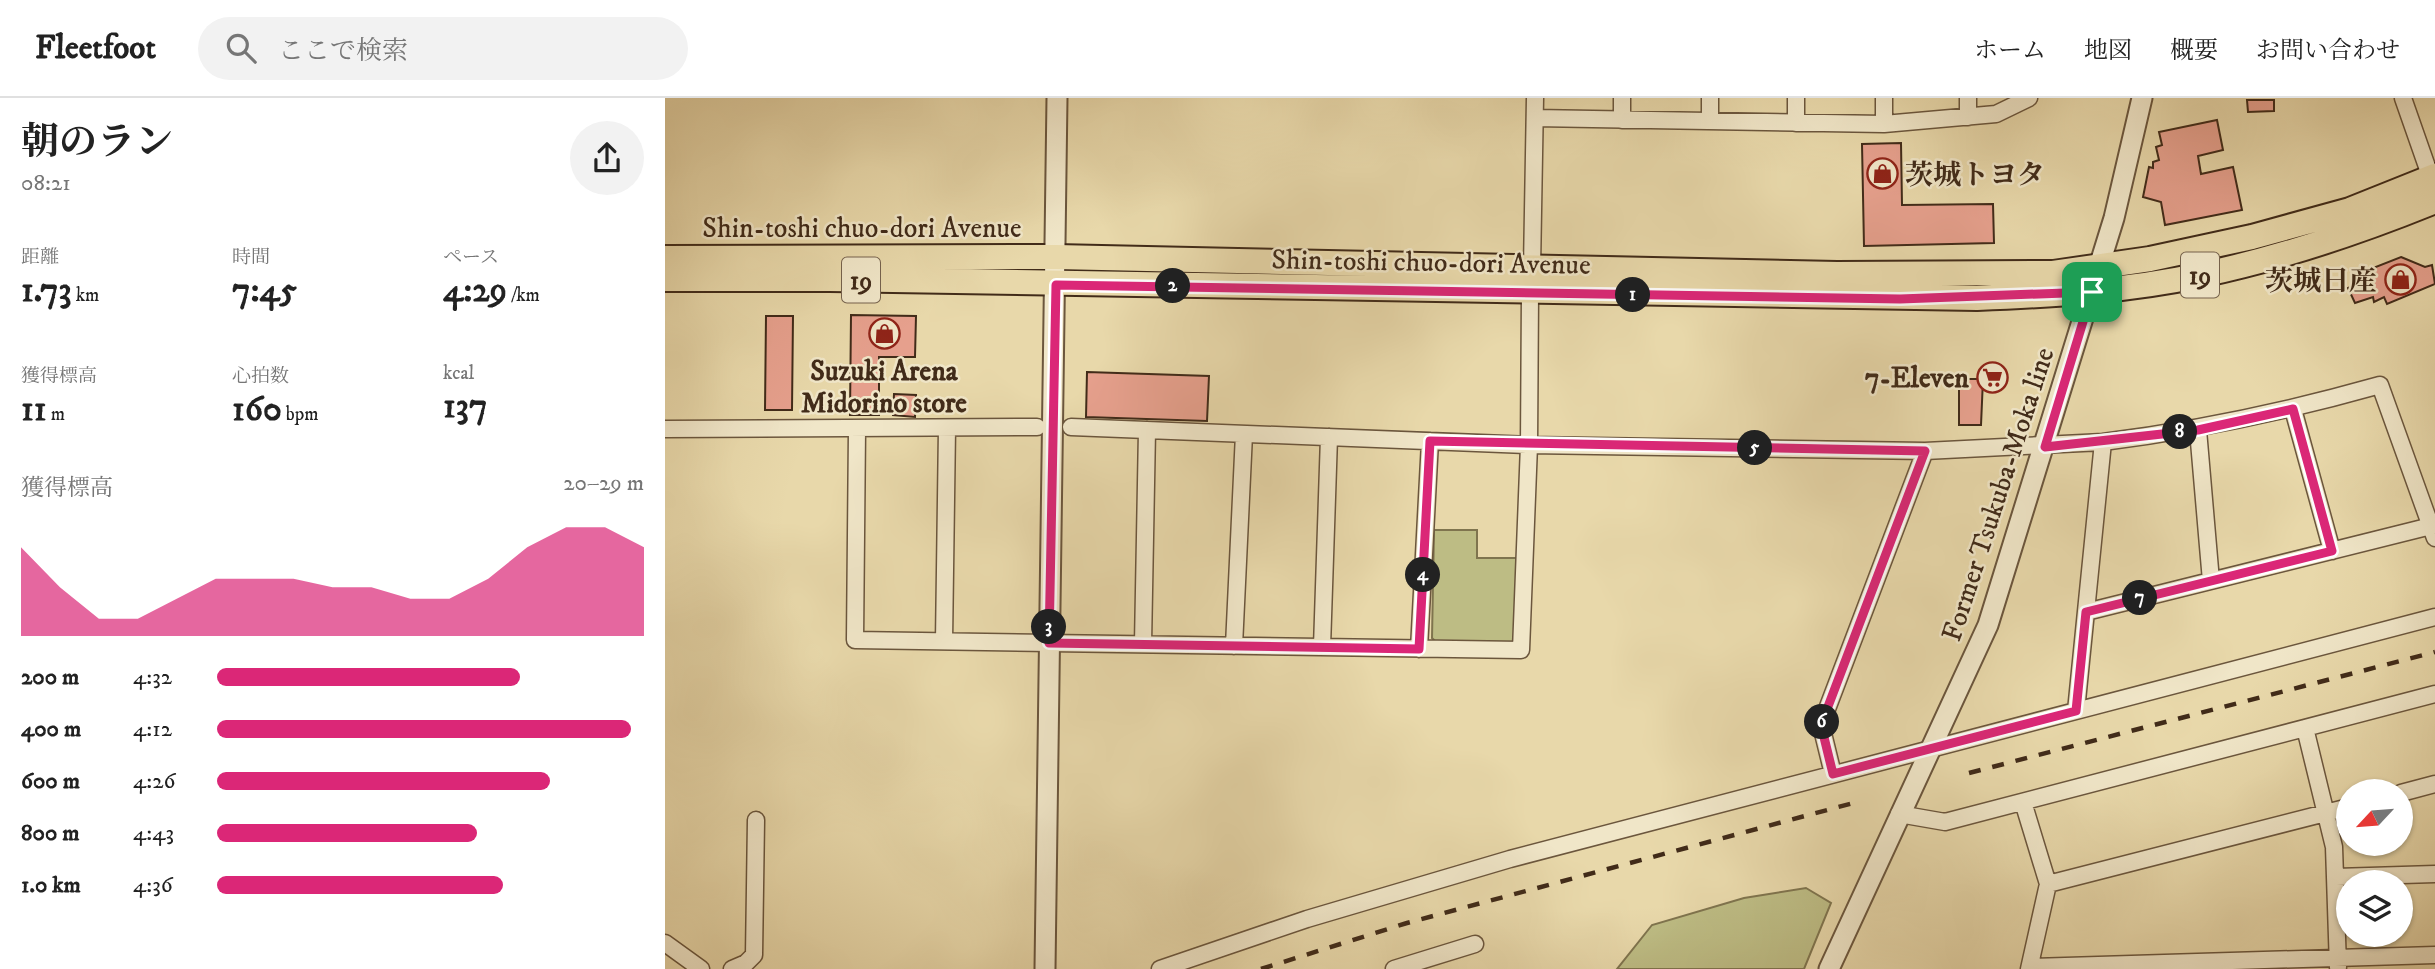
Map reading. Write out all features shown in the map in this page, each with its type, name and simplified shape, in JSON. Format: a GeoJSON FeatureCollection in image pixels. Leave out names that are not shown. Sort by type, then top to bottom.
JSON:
{"type":"FeatureCollection","features":[{"type":"Feature","properties":{"kind":"main road","name":"Shin-toshi chuo-dori Avenue"},"geometry":{"type":"LineString","coordinates":[[665,258],[1056,257],[1532,268],[2053,273],[2100,267],[2252,237],[2434,186]]}},
{"type":"Feature","properties":{"kind":"main road","name":"Shin-toshi chuo-dori Avenue"},"geometry":{"type":"LineString","coordinates":[[665,279],[830,279],[1900,299],[2092,292],[2201,275],[2358,232],[2434,186]]}},
{"type":"Feature","properties":{"kind":"street"},"geometry":{"type":"LineString","coordinates":[[1045,969],[1057,98]]}},
{"type":"Feature","properties":{"kind":"street"},"geometry":{"type":"LineString","coordinates":[[1532,268],[1535,98]]}},
{"type":"Feature","properties":{"kind":"street"},"geometry":{"type":"LineString","coordinates":[[1622,98],[1622,120]]}},
{"type":"Feature","properties":{"kind":"street"},"geometry":{"type":"LineString","coordinates":[[1710,98],[1710,121]]}},
{"type":"Feature","properties":{"kind":"street"},"geometry":{"type":"LineString","coordinates":[[1796,123],[1797,98]]}},
{"type":"Feature","properties":{"kind":"street"},"geometry":{"type":"LineString","coordinates":[[1884,98],[1884,124]]}},
{"type":"Feature","properties":{"kind":"street"},"geometry":{"type":"LineString","coordinates":[[1968,98],[1968,117]]}},
{"type":"Feature","properties":{"kind":"street"},"geometry":{"type":"LineString","coordinates":[[1535,118],[1884,124],[1996,114],[2029,98]]}},
{"type":"Feature","properties":{"kind":"street","name":"Former Tsukuba-Moka line"},"geometry":{"type":"LineString","coordinates":[[1829,969],[1988,625],[2100,267],[2142,98]]}},
{"type":"Feature","properties":{"kind":"street"},"geometry":{"type":"LineString","coordinates":[[2403,98],[2434,186]]}},
{"type":"Feature","properties":{"kind":"street"},"geometry":{"type":"LineString","coordinates":[[857,430],[855,640],[1521,650],[1529,445],[1530,293]]}},
{"type":"Feature","properties":{"kind":"street"},"geometry":{"type":"LineString","coordinates":[[1071,427],[1529,445],[1925,451],[2045,447],[2198,430],[2293,409],[2381,385],[2433,532],[2332,551],[2086,612]]}},
{"type":"Feature","properties":{"kind":"street"},"geometry":{"type":"LineString","coordinates":[[2293,409],[2332,551]]}},
{"type":"Feature","properties":{"kind":"street"},"geometry":{"type":"LineString","coordinates":[[665,429],[1037,427]]}},
{"type":"Feature","properties":{"kind":"street"},"geometry":{"type":"LineString","coordinates":[[944,641],[947,428]]}},
{"type":"Feature","properties":{"kind":"street"},"geometry":{"type":"LineString","coordinates":[[1143,644],[1147,430]]}},
{"type":"Feature","properties":{"kind":"street"},"geometry":{"type":"LineString","coordinates":[[2198,430],[2211,581]]}},
{"type":"Feature","properties":{"kind":"street"},"geometry":{"type":"LineString","coordinates":[[1234,646],[1244,434]]}},
{"type":"Feature","properties":{"kind":"street"},"geometry":{"type":"LineString","coordinates":[[1322,647],[1329,437]]}},
{"type":"Feature","properties":{"kind":"street"},"geometry":{"type":"LineString","coordinates":[[1419,649],[1430,441]]}},
{"type":"Feature","properties":{"kind":"street"},"geometry":{"type":"LineString","coordinates":[[2076,711],[2103,442]]}},
{"type":"Feature","properties":{"kind":"street"},"geometry":{"type":"LineString","coordinates":[[1833,774],[1821,725],[1925,451]]}},
{"type":"Feature","properties":{"kind":"street"},"geometry":{"type":"LineString","coordinates":[[1160,969],[1403,890],[1930,748],[2435,617]]}},
{"type":"Feature","properties":{"kind":"street"},"geometry":{"type":"LineString","coordinates":[[1899,814],[1945,822],[2435,694]]}},
{"type":"Feature","properties":{"kind":"street"},"geometry":{"type":"LineString","coordinates":[[2305,728],[2326,813],[2336,877]]}},
{"type":"Feature","properties":{"kind":"street"},"geometry":{"type":"LineString","coordinates":[[2413,790],[2435,784]]}},
{"type":"Feature","properties":{"kind":"street"},"geometry":{"type":"LineString","coordinates":[[2023,802],[2048,884],[2029,968],[2338,964],[2435,956]]}},
{"type":"Feature","properties":{"kind":"street"},"geometry":{"type":"LineString","coordinates":[[2048,884],[2336,810]]}},
{"type":"Feature","properties":{"kind":"street"},"geometry":{"type":"LineString","coordinates":[[732,969],[754,955],[756,820]]}},
{"type":"Feature","properties":{"kind":"street"},"geometry":{"type":"LineString","coordinates":[[2413,875],[2435,874]]}},
{"type":"Feature","properties":{"kind":"street"},"geometry":{"type":"LineString","coordinates":[[665,943],[701,969]]}},
{"type":"Feature","properties":{"kind":"street"},"geometry":{"type":"LineString","coordinates":[[1394,969],[1475,944]]}},
{"type":"Feature","properties":{"kind":"shaded area"},"geometry":{"type":"Polygon","coordinates":[[[1434,530],[1477,530],[1477,558],[1519,558],[1518,639],[1512,645],[1437,643],[1432,638],[1434,530]]]}},
{"type":"Feature","properties":{"kind":"shaded area"},"geometry":{"type":"Polygon","coordinates":[[[1806,888],[1831,903],[1804,969],[1617,969],[1652,925],[1744,898],[1806,888]]]}},
{"type":"Feature","properties":{"kind":"building"},"geometry":{"type":"Polygon","coordinates":[[[2247,100],[2274,100],[2274,111],[2248,112],[2247,100]]]}},
{"type":"Feature","properties":{"kind":"building"},"geometry":{"type":"Polygon","coordinates":[[[2217,120],[2223,150],[2198,156],[2201,174],[2233,167],[2242,210],[2165,225],[2161,202],[2143,197],[2149,167],[2153,168],[2153,162],[2159,160],[2156,147],[2162,145],[2159,132],[2217,120]]]}},
{"type":"Feature","properties":{"kind":"building","name":"茨城トヨタ"},"geometry":{"type":"Polygon","coordinates":[[[1901,143],[1902,205],[1993,204],[1994,243],[1864,246],[1862,144],[1901,143]]]}},
{"type":"Feature","properties":{"kind":"building","name":"茨城日産"},"geometry":{"type":"Polygon","coordinates":[[[2401,257],[2425,267],[2432,265],[2435,284],[2387,304],[2384,297],[2374,302],[2373,297],[2355,303],[2348,288],[2376,276],[2373,268],[2401,257]]]}},
{"type":"Feature","properties":{"kind":"building"},"geometry":{"type":"Polygon","coordinates":[[[851,315],[916,316],[915,357],[879,357],[879,415],[850,415],[851,315]]]}},
{"type":"Feature","properties":{"kind":"building"},"geometry":{"type":"Polygon","coordinates":[[[766,316],[793,316],[792,410],[765,410],[766,316]]]}},
{"type":"Feature","properties":{"kind":"building"},"geometry":{"type":"Polygon","coordinates":[[[1087,372],[1209,376],[1207,421],[1086,417],[1087,372]]]}},
{"type":"Feature","properties":{"kind":"building"},"geometry":{"type":"Polygon","coordinates":[[[1959,379],[1983,379],[1981,425],[1959,425],[1959,379]]]}},
{"type":"Feature","properties":{"kind":"building"},"geometry":{"type":"Polygon","coordinates":[[[894,394],[916,395],[915,417],[893,415],[894,394]]]}},
{"type":"Feature","properties":{"kind":"railway"},"geometry":{"type":"LineString","coordinates":[[1969,773],[2435,652]]}},
{"type":"Feature","properties":{"kind":"railway"},"geometry":{"type":"LineString","coordinates":[[1261,969],[1407,923],[1857,802]]}},
{"type":"Feature","properties":{"kind":"place","name":"茨城トヨタ"},"geometry":{"type":"Point","coordinates":[1882,174]}},
{"type":"Feature","properties":{"kind":"place","name":"茨城日産"},"geometry":{"type":"Point","coordinates":[2400,280]}},
{"type":"Feature","properties":{"kind":"place","name":"Suzuki Arena Midorino store"},"geometry":{"type":"Point","coordinates":[884,333]}},
{"type":"Feature","properties":{"kind":"place","name":"7-Eleven"},"geometry":{"type":"Point","coordinates":[1992,377]}},
{"type":"Feature","properties":{"kind":"route"},"geometry":{"type":"LineString","coordinates":[[1056,285],[1900,299],[1977,299],[2092,292],[2045,447],[2198,430],[2293,409],[2332,551],[2086,612],[2076,711],[1833,774],[1821,725],[1925,451],[1430,441],[1419,649],[1049,643],[1056,285]]}}]}
